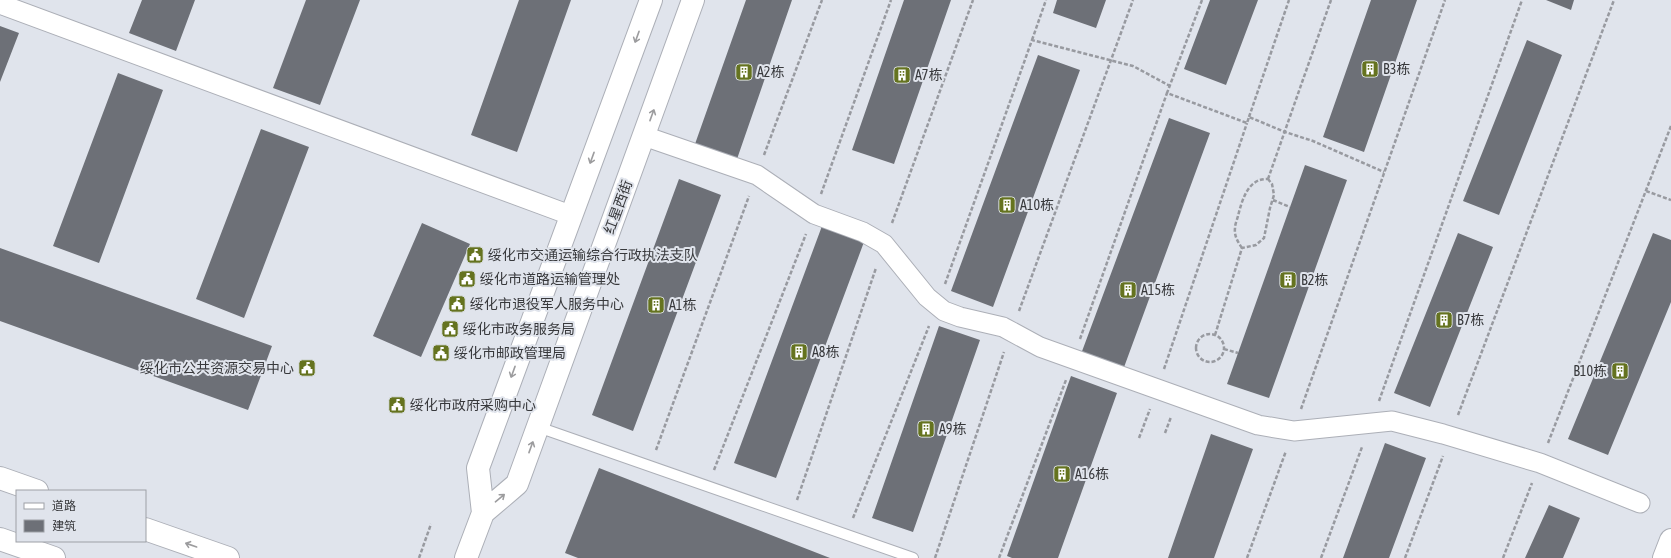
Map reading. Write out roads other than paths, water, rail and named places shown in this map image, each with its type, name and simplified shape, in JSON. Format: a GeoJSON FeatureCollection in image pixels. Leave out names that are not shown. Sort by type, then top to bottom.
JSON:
{"type":"FeatureCollection","features":[{"type":"Feature","properties":{"kind":"main road"},"geometry":{"type":"LineString","coordinates":[[466,558],[483,512],[478,468],[650,0]]}},
{"type":"Feature","properties":{"kind":"main road","name":"红星西街"},"geometry":{"type":"LineString","coordinates":[[483,512],[517,484],[693,0]]}},
{"type":"Feature","properties":{"kind":"main road"},"geometry":{"type":"LineString","coordinates":[[0,478],[34,490]]}},
{"type":"Feature","properties":{"kind":"main road"},"geometry":{"type":"LineString","coordinates":[[146,529],[228,558]]}},
{"type":"Feature","properties":{"kind":"main road"},"geometry":{"type":"LineString","coordinates":[[0,539],[54,558]]}},
{"type":"Feature","properties":{"kind":"main road"},"geometry":{"type":"LineString","coordinates":[[1664,558],[1671,540]]}},
{"type":"Feature","properties":{"kind":"street"},"geometry":{"type":"LineString","coordinates":[[0,4],[570,215]]}},
{"type":"Feature","properties":{"kind":"street"},"geometry":{"type":"LineString","coordinates":[[644,136],[757,175],[814,214],[863,232],[884,244],[927,297],[944,311],[960,317],[1003,327],[1040,347],[1258,425],[1294,431],[1392,421],[1451,436],[1540,463],[1640,503]]}},
{"type":"Feature","properties":{"kind":"lane"},"geometry":{"type":"LineString","coordinates":[[538,427],[913,558]]}},
{"type":"Feature","properties":{"kind":"place","name":"B3栋"},"geometry":{"type":"Point","coordinates":[1370,69]}},
{"type":"Feature","properties":{"kind":"place","name":"A2栋"},"geometry":{"type":"Point","coordinates":[744,72]}},
{"type":"Feature","properties":{"kind":"place","name":"A7栋"},"geometry":{"type":"Point","coordinates":[902,75]}},
{"type":"Feature","properties":{"kind":"place","name":"A10栋"},"geometry":{"type":"Point","coordinates":[1007,205]}},
{"type":"Feature","properties":{"kind":"place","name":"绥化市交通运输综合行政执法支队"},"geometry":{"type":"Point","coordinates":[475,255]}},
{"type":"Feature","properties":{"kind":"place","name":"绥化市道路运输管理处"},"geometry":{"type":"Point","coordinates":[467,279]}},
{"type":"Feature","properties":{"kind":"place","name":"B2栋"},"geometry":{"type":"Point","coordinates":[1288,280]}},
{"type":"Feature","properties":{"kind":"place","name":"A15栋"},"geometry":{"type":"Point","coordinates":[1128,290]}},
{"type":"Feature","properties":{"kind":"place","name":"绥化市退役军人服务中心"},"geometry":{"type":"Point","coordinates":[457,304]}},
{"type":"Feature","properties":{"kind":"place","name":"A1栋"},"geometry":{"type":"Point","coordinates":[656,305]}},
{"type":"Feature","properties":{"kind":"place","name":"B7栋"},"geometry":{"type":"Point","coordinates":[1444,320]}},
{"type":"Feature","properties":{"kind":"place","name":"绥化市政务服务局"},"geometry":{"type":"Point","coordinates":[450,329]}},
{"type":"Feature","properties":{"kind":"place","name":"A8栋"},"geometry":{"type":"Point","coordinates":[799,352]}},
{"type":"Feature","properties":{"kind":"place","name":"绥化市邮政管理局"},"geometry":{"type":"Point","coordinates":[441,353]}},
{"type":"Feature","properties":{"kind":"place","name":"绥化市公共资源交易中心"},"geometry":{"type":"Point","coordinates":[307,368]}},
{"type":"Feature","properties":{"kind":"place","name":"B10栋"},"geometry":{"type":"Point","coordinates":[1620,371]}},
{"type":"Feature","properties":{"kind":"place","name":"绥化市政府采购中心"},"geometry":{"type":"Point","coordinates":[397,405]}},
{"type":"Feature","properties":{"kind":"place","name":"A9栋"},"geometry":{"type":"Point","coordinates":[926,429]}},
{"type":"Feature","properties":{"kind":"place","name":"A16栋"},"geometry":{"type":"Point","coordinates":[1062,474]}}]}
